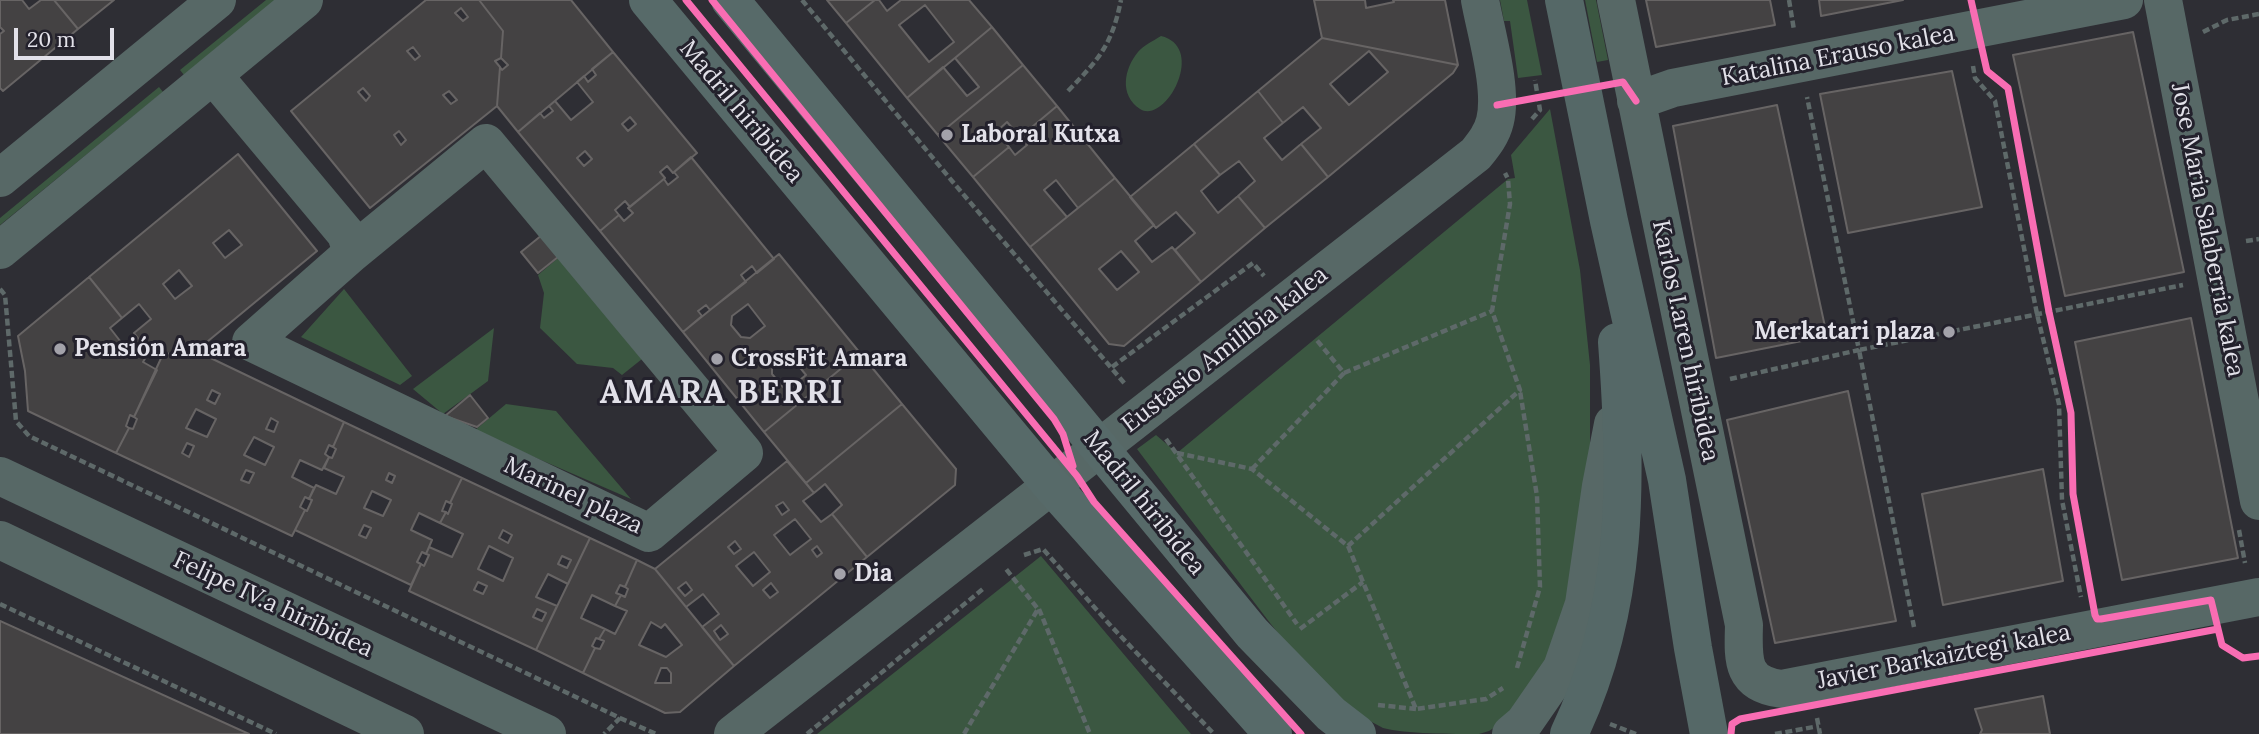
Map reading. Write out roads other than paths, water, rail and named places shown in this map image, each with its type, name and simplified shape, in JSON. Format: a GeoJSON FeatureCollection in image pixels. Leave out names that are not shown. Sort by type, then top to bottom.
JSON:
{"type":"FeatureCollection","features":[{"type":"Feature","properties":{"kind":"main road","name":"Madril hiribidea"},"geometry":{"type":"LineString","coordinates":[[648,0],[1051,485],[1273,734]]}},
{"type":"Feature","properties":{"kind":"main road","name":"Madril hiribidea"},"geometry":{"type":"LineString","coordinates":[[730,0],[1252,633],[1331,714],[1364,719]]}},
{"type":"Feature","properties":{"kind":"main road","name":"Karlos I.aren hiribidea"},"geometry":{"type":"LineString","coordinates":[[1564,0],[1609,221],[1667,480],[1709,734]]}},
{"type":"Feature","properties":{"kind":"main road","name":"Karlos I.aren hiribidea"},"geometry":{"type":"LineString","coordinates":[[1569,734],[1591,685],[1602,649],[1620,556],[1623,501],[1620,388],[1609,221]]}},
{"type":"Feature","properties":{"kind":"street"},"geometry":{"type":"LineString","coordinates":[[0,178],[217,0]]}},
{"type":"Feature","properties":{"kind":"street"},"geometry":{"type":"LineString","coordinates":[[0,250],[304,0]]}},
{"type":"Feature","properties":{"kind":"street","name":"Eustasio Amilibia kalea"},"geometry":{"type":"LineString","coordinates":[[733,734],[1476,154],[1493,129],[1497,105],[1494,72],[1480,0]]}},
{"type":"Feature","properties":{"kind":"street","name":"Karlos I.aren hiribidea"},"geometry":{"type":"LineString","coordinates":[[1616,0],[1744,625],[1746,666],[1754,680]]}},
{"type":"Feature","properties":{"kind":"street","name":"Katalina Erauso kalea"},"geometry":{"type":"LineString","coordinates":[[1636,101],[1685,86],[2124,0]]}},
{"type":"Feature","properties":{"kind":"street","name":"Jose Maria Salaberria kalea"},"geometry":{"type":"LineString","coordinates":[[2163,0],[2259,501]]}},
{"type":"Feature","properties":{"kind":"street"},"geometry":{"type":"LineString","coordinates":[[213,75],[345,234],[352,253]]}},
{"type":"Feature","properties":{"kind":"street","name":"Marinel plaza"},"geometry":{"type":"LineString","coordinates":[[486,143],[744,453],[649,533],[251,342],[352,253],[486,143]]}},
{"type":"Feature","properties":{"kind":"street","name":"Karlos I.aren hiribidea"},"geometry":{"type":"LineString","coordinates":[[1511,734],[1524,723],[1562,668],[1584,604],[1601,486],[1620,388]]}},
{"type":"Feature","properties":{"kind":"street","name":"Felipe IV.a hiribidea"},"geometry":{"type":"LineString","coordinates":[[0,475],[547,734]]}},
{"type":"Feature","properties":{"kind":"street"},"geometry":{"type":"LineString","coordinates":[[0,540],[405,734]]}},
{"type":"Feature","properties":{"kind":"street","name":"Javier Barkaiztegi kalea"},"geometry":{"type":"LineString","coordinates":[[1754,680],[1765,687],[1782,689],[2259,597]]}},
{"type":"Feature","properties":{"kind":"place","name":"Laboral Kutxa"},"geometry":{"type":"Point","coordinates":[947,135]}},
{"type":"Feature","properties":{"kind":"place","name":"Merkatari plaza"},"geometry":{"type":"Point","coordinates":[1949,332]}},
{"type":"Feature","properties":{"kind":"place","name":"Pensión Amara"},"geometry":{"type":"Point","coordinates":[60,349]}},
{"type":"Feature","properties":{"kind":"place","name":"CrossFit Amara"},"geometry":{"type":"Point","coordinates":[717,359]}},
{"type":"Feature","properties":{"kind":"place","name":"Dia"},"geometry":{"type":"Point","coordinates":[840,574]}},
{"type":"Feature","properties":{"kind":"district","name":"AMARA BERRI"},"geometry":{"type":"Point","coordinates":[722,394]}}]}
